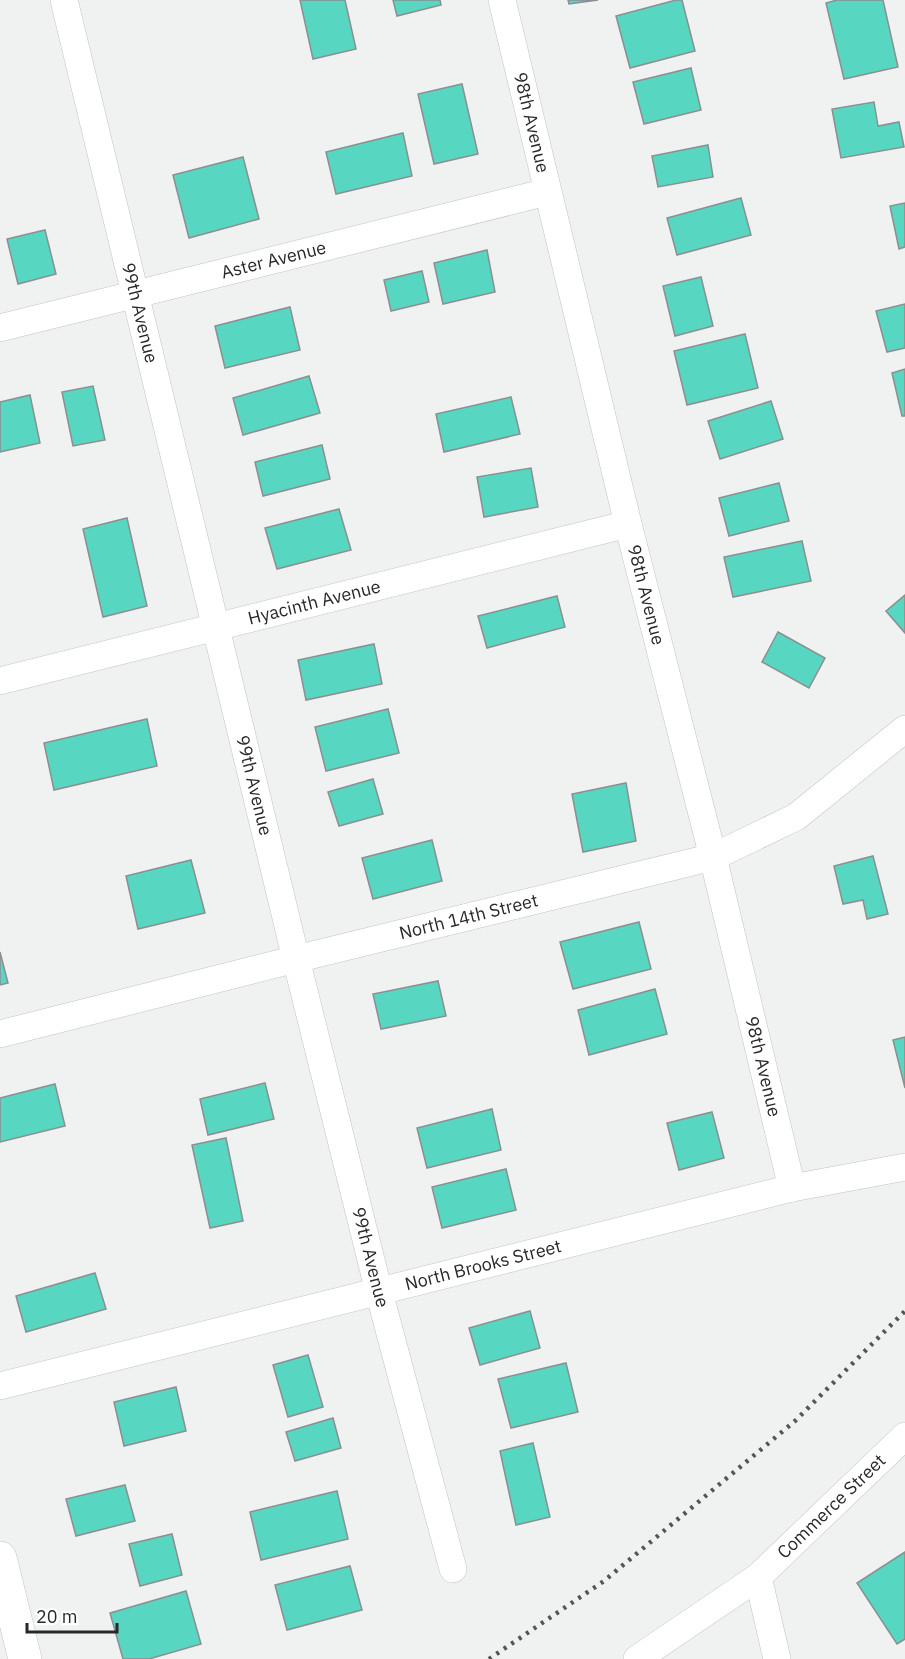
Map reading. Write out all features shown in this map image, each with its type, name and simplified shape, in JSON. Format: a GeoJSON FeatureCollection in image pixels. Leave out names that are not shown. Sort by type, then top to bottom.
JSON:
{"type":"FeatureCollection","features":[{"type":"Feature","properties":{"kind":"street","name":"99th Avenue"},"geometry":{"type":"LineString","coordinates":[[64,0],[296,959],[453,1569]]}},
{"type":"Feature","properties":{"kind":"street","name":"98th Avenue"},"geometry":{"type":"LineString","coordinates":[[502,0],[628,524],[713,858],[792,1188]]}},
{"type":"Feature","properties":{"kind":"street","name":"Aster Avenue"},"geometry":{"type":"LineString","coordinates":[[0,328],[548,192]]}},
{"type":"Feature","properties":{"kind":"street","name":"Hyacinth Avenue"},"geometry":{"type":"LineString","coordinates":[[0,681],[628,524]]}},
{"type":"Feature","properties":{"kind":"street","name":"North 14th Street"},"geometry":{"type":"LineString","coordinates":[[0,1034],[296,959],[713,858],[796,817],[905,729]]}},
{"type":"Feature","properties":{"kind":"street","name":"North Brooks Street"},"geometry":{"type":"LineString","coordinates":[[0,1386],[792,1188],[905,1167]]}},
{"type":"Feature","properties":{"kind":"street","name":"Commerce Street"},"geometry":{"type":"LineString","coordinates":[[637,1659],[758,1578],[905,1436]]}},
{"type":"Feature","properties":{"kind":"street"},"geometry":{"type":"LineString","coordinates":[[0,1558],[25,1659]]}},
{"type":"Feature","properties":{"kind":"street"},"geometry":{"type":"LineString","coordinates":[[758,1578],[777,1659]]}},
{"type":"Feature","properties":{"kind":"building"},"geometry":{"type":"Polygon","coordinates":[[[300,0],[345,0],[356,49],[313,59],[300,0]]]}},
{"type":"Feature","properties":{"kind":"building"},"geometry":{"type":"Polygon","coordinates":[[[393,0],[440,0],[441,5],[397,16],[393,0]]]}},
{"type":"Feature","properties":{"kind":"building"},"geometry":{"type":"Polygon","coordinates":[[[568,0],[598,0],[569,4],[568,0]]]}},
{"type":"Feature","properties":{"kind":"building"},"geometry":{"type":"Polygon","coordinates":[[[682,0],[695,51],[630,68],[616,16],[682,0]]]}},
{"type":"Feature","properties":{"kind":"building"},"geometry":{"type":"Polygon","coordinates":[[[837,0],[883,0],[898,67],[844,79],[826,3],[837,0]]]}},
{"type":"Feature","properties":{"kind":"building"},"geometry":{"type":"Polygon","coordinates":[[[691,68],[701,110],[644,124],[633,82],[691,68]]]}},
{"type":"Feature","properties":{"kind":"building"},"geometry":{"type":"Polygon","coordinates":[[[462,84],[478,154],[434,164],[418,94],[462,84]]]}},
{"type":"Feature","properties":{"kind":"building"},"geometry":{"type":"Polygon","coordinates":[[[874,102],[878,126],[899,122],[904,147],[841,158],[832,109],[874,102]]]}},
{"type":"Feature","properties":{"kind":"building"},"geometry":{"type":"Polygon","coordinates":[[[403,133],[412,176],[336,194],[326,152],[403,133]]]}},
{"type":"Feature","properties":{"kind":"building"},"geometry":{"type":"Polygon","coordinates":[[[708,145],[713,177],[658,187],[652,156],[708,145]]]}},
{"type":"Feature","properties":{"kind":"building"},"geometry":{"type":"Polygon","coordinates":[[[243,157],[259,219],[189,238],[173,175],[243,157]]]}},
{"type":"Feature","properties":{"kind":"building"},"geometry":{"type":"Polygon","coordinates":[[[741,198],[751,235],[677,255],[667,218],[741,198]]]}},
{"type":"Feature","properties":{"kind":"building"},"geometry":{"type":"Polygon","coordinates":[[[905,203],[905,247],[899,249],[890,206],[905,203]]]}},
{"type":"Feature","properties":{"kind":"building"},"geometry":{"type":"Polygon","coordinates":[[[45,230],[56,274],[18,284],[7,239],[45,230]]]}},
{"type":"Feature","properties":{"kind":"building"},"geometry":{"type":"Polygon","coordinates":[[[487,250],[495,292],[443,304],[434,263],[487,250]]]}},
{"type":"Feature","properties":{"kind":"building"},"geometry":{"type":"Polygon","coordinates":[[[422,271],[429,302],[391,311],[384,280],[422,271]]]}},
{"type":"Feature","properties":{"kind":"building"},"geometry":{"type":"Polygon","coordinates":[[[701,277],[713,326],[675,336],[663,286],[701,277]]]}},
{"type":"Feature","properties":{"kind":"building"},"geometry":{"type":"Polygon","coordinates":[[[905,304],[905,348],[887,352],[876,311],[905,304]]]}},
{"type":"Feature","properties":{"kind":"building"},"geometry":{"type":"Polygon","coordinates":[[[290,307],[300,350],[225,368],[215,326],[290,307]]]}},
{"type":"Feature","properties":{"kind":"building"},"geometry":{"type":"Polygon","coordinates":[[[745,334],[758,388],[687,405],[674,351],[745,334]]]}},
{"type":"Feature","properties":{"kind":"building"},"geometry":{"type":"Polygon","coordinates":[[[905,369],[905,416],[902,416],[892,373],[905,369]]]}},
{"type":"Feature","properties":{"kind":"building"},"geometry":{"type":"Polygon","coordinates":[[[309,376],[320,413],[243,435],[233,398],[309,376]]]}},
{"type":"Feature","properties":{"kind":"building"},"geometry":{"type":"Polygon","coordinates":[[[93,386],[105,440],[73,446],[62,392],[93,386]]]}},
{"type":"Feature","properties":{"kind":"building"},"geometry":{"type":"Polygon","coordinates":[[[30,395],[40,443],[0,452],[0,402],[30,395]]]}},
{"type":"Feature","properties":{"kind":"building"},"geometry":{"type":"Polygon","coordinates":[[[511,397],[520,434],[444,452],[436,414],[511,397]]]}},
{"type":"Feature","properties":{"kind":"building"},"geometry":{"type":"Polygon","coordinates":[[[771,401],[783,439],[720,459],[708,421],[771,401]]]}},
{"type":"Feature","properties":{"kind":"building"},"geometry":{"type":"Polygon","coordinates":[[[322,445],[330,479],[263,496],[255,462],[322,445]]]}},
{"type":"Feature","properties":{"kind":"building"},"geometry":{"type":"Polygon","coordinates":[[[531,468],[538,507],[484,517],[477,477],[531,468]]]}},
{"type":"Feature","properties":{"kind":"building"},"geometry":{"type":"Polygon","coordinates":[[[779,483],[789,521],[729,536],[719,498],[779,483]]]}},
{"type":"Feature","properties":{"kind":"building"},"geometry":{"type":"Polygon","coordinates":[[[339,509],[351,550],[277,569],[265,528],[339,509]]]}},
{"type":"Feature","properties":{"kind":"building"},"geometry":{"type":"Polygon","coordinates":[[[127,518],[147,606],[103,617],[83,529],[127,518]]]}},
{"type":"Feature","properties":{"kind":"building"},"geometry":{"type":"Polygon","coordinates":[[[802,541],[811,581],[733,597],[724,557],[802,541]]]}},
{"type":"Feature","properties":{"kind":"building"},"geometry":{"type":"Polygon","coordinates":[[[905,595],[905,633],[886,611],[905,595]]]}},
{"type":"Feature","properties":{"kind":"building"},"geometry":{"type":"Polygon","coordinates":[[[557,596],[565,627],[487,648],[478,616],[557,596]]]}},
{"type":"Feature","properties":{"kind":"building"},"geometry":{"type":"Polygon","coordinates":[[[778,632],[825,658],[809,688],[762,662],[778,632]]]}},
{"type":"Feature","properties":{"kind":"building"},"geometry":{"type":"Polygon","coordinates":[[[374,644],[382,684],[306,700],[298,660],[374,644]]]}},
{"type":"Feature","properties":{"kind":"building"},"geometry":{"type":"Polygon","coordinates":[[[388,709],[399,753],[326,771],[315,727],[388,709]]]}},
{"type":"Feature","properties":{"kind":"building"},"geometry":{"type":"Polygon","coordinates":[[[147,719],[157,766],[54,790],[44,743],[147,719]]]}},
{"type":"Feature","properties":{"kind":"building"},"geometry":{"type":"Polygon","coordinates":[[[373,779],[383,814],[339,826],[328,792],[373,779]]]}},
{"type":"Feature","properties":{"kind":"building"},"geometry":{"type":"Polygon","coordinates":[[[626,783],[636,841],[583,852],[572,794],[626,783]]]}},
{"type":"Feature","properties":{"kind":"building"},"geometry":{"type":"Polygon","coordinates":[[[432,840],[442,881],[373,899],[362,858],[432,840]]]}},
{"type":"Feature","properties":{"kind":"building"},"geometry":{"type":"Polygon","coordinates":[[[873,856],[888,914],[867,919],[863,900],[843,904],[834,866],[873,856]]]}},
{"type":"Feature","properties":{"kind":"building"},"geometry":{"type":"Polygon","coordinates":[[[191,860],[205,913],[138,929],[126,876],[191,860]]]}},
{"type":"Feature","properties":{"kind":"building"},"geometry":{"type":"Polygon","coordinates":[[[639,922],[651,969],[573,989],[560,942],[639,922]]]}},
{"type":"Feature","properties":{"kind":"building"},"geometry":{"type":"Polygon","coordinates":[[[0,952],[8,983],[0,985],[0,952]]]}},
{"type":"Feature","properties":{"kind":"building"},"geometry":{"type":"Polygon","coordinates":[[[438,981],[446,1016],[381,1029],[373,994],[438,981]]]}},
{"type":"Feature","properties":{"kind":"building"},"geometry":{"type":"Polygon","coordinates":[[[655,989],[667,1034],[589,1055],[578,1010],[655,989]]]}},
{"type":"Feature","properties":{"kind":"building"},"geometry":{"type":"Polygon","coordinates":[[[905,1037],[905,1088],[893,1040],[905,1037]]]}},
{"type":"Feature","properties":{"kind":"building"},"geometry":{"type":"Polygon","coordinates":[[[265,1083],[274,1119],[208,1135],[200,1099],[265,1083]]]}},
{"type":"Feature","properties":{"kind":"building"},"geometry":{"type":"Polygon","coordinates":[[[55,1084],[65,1126],[0,1142],[0,1098],[55,1084]]]}},
{"type":"Feature","properties":{"kind":"building"},"geometry":{"type":"Polygon","coordinates":[[[492,1109],[501,1150],[427,1168],[417,1128],[492,1109]]]}},
{"type":"Feature","properties":{"kind":"building"},"geometry":{"type":"Polygon","coordinates":[[[712,1112],[724,1158],[679,1170],[667,1123],[712,1112]]]}},
{"type":"Feature","properties":{"kind":"building"},"geometry":{"type":"Polygon","coordinates":[[[226,1138],[243,1221],[210,1228],[192,1145],[226,1138]]]}},
{"type":"Feature","properties":{"kind":"building"},"geometry":{"type":"Polygon","coordinates":[[[506,1169],[516,1210],[442,1228],[432,1187],[506,1169]]]}},
{"type":"Feature","properties":{"kind":"building"},"geometry":{"type":"Polygon","coordinates":[[[95,1273],[106,1309],[26,1332],[16,1296],[95,1273]]]}},
{"type":"Feature","properties":{"kind":"building"},"geometry":{"type":"Polygon","coordinates":[[[530,1311],[540,1348],[480,1365],[469,1328],[530,1311]]]}},
{"type":"Feature","properties":{"kind":"building"},"geometry":{"type":"Polygon","coordinates":[[[308,1355],[323,1407],[288,1417],[273,1365],[308,1355]]]}},
{"type":"Feature","properties":{"kind":"building"},"geometry":{"type":"Polygon","coordinates":[[[566,1363],[578,1412],[511,1428],[498,1379],[566,1363]]]}},
{"type":"Feature","properties":{"kind":"building"},"geometry":{"type":"Polygon","coordinates":[[[176,1387],[186,1431],[124,1446],[114,1402],[176,1387]]]}},
{"type":"Feature","properties":{"kind":"building"},"geometry":{"type":"Polygon","coordinates":[[[333,1418],[341,1448],[295,1461],[286,1432],[333,1418]]]}},
{"type":"Feature","properties":{"kind":"building"},"geometry":{"type":"Polygon","coordinates":[[[533,1443],[550,1517],[516,1525],[500,1451],[533,1443]]]}},
{"type":"Feature","properties":{"kind":"building"},"geometry":{"type":"Polygon","coordinates":[[[125,1485],[135,1521],[76,1536],[66,1499],[125,1485]]]}},
{"type":"Feature","properties":{"kind":"building"},"geometry":{"type":"Polygon","coordinates":[[[337,1491],[348,1539],[261,1560],[250,1512],[337,1491]]]}},
{"type":"Feature","properties":{"kind":"building"},"geometry":{"type":"Polygon","coordinates":[[[172,1534],[182,1575],[140,1586],[129,1544],[172,1534]]]}},
{"type":"Feature","properties":{"kind":"building"},"geometry":{"type":"Polygon","coordinates":[[[905,1552],[905,1639],[897,1644],[857,1583],[905,1552]]]}},
{"type":"Feature","properties":{"kind":"building"},"geometry":{"type":"Polygon","coordinates":[[[350,1566],[362,1610],[287,1630],[275,1585],[350,1566]]]}},
{"type":"Feature","properties":{"kind":"building"},"geometry":{"type":"Polygon","coordinates":[[[186,1591],[201,1644],[149,1659],[123,1659],[110,1613],[186,1591]]]}},
{"type":"Feature","properties":{"kind":"railway"},"geometry":{"type":"LineString","coordinates":[[489,1659],[604,1581],[795,1421],[905,1311]]}}]}
